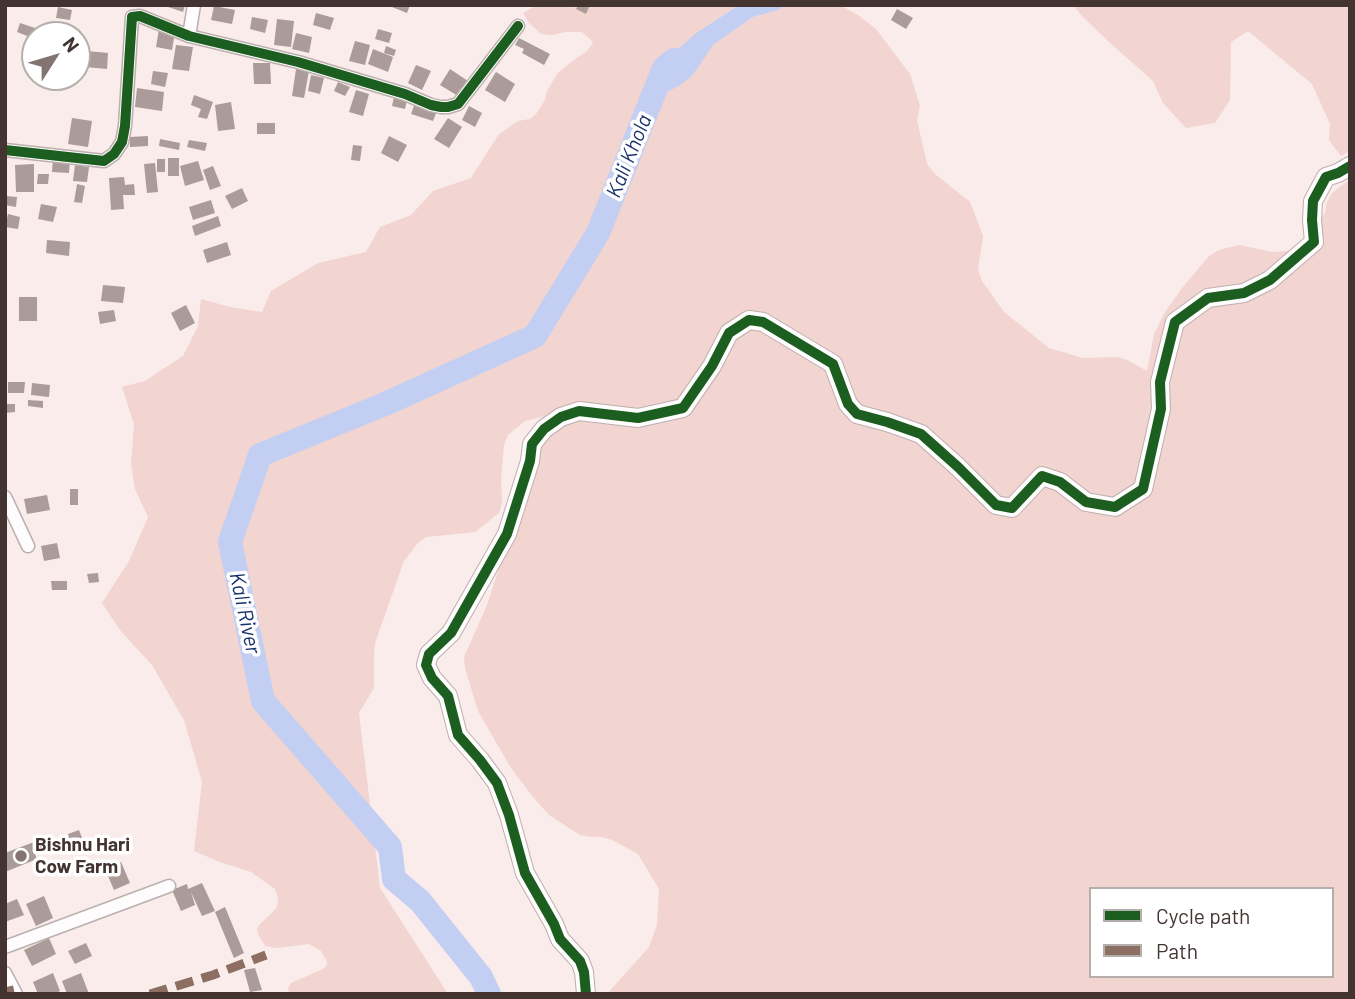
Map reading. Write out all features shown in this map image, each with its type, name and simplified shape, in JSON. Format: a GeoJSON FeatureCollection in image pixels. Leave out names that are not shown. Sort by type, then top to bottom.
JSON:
{"type":"FeatureCollection","features":[{"type":"Feature","properties":{"kind":"street"},"geometry":{"type":"LineString","coordinates":[[190,36],[194,5]]}},
{"type":"Feature","properties":{"kind":"street"},"geometry":{"type":"LineString","coordinates":[[5,150],[104,161],[114,154],[124,134],[132,17],[140,16],[190,36],[298,62],[405,94],[431,105],[449,107],[458,103],[518,26]]}},
{"type":"Feature","properties":{"kind":"street"},"geometry":{"type":"LineString","coordinates":[[586,994],[580,961],[560,939],[554,923],[525,873],[497,783],[458,735],[448,695],[432,678],[426,665],[429,654],[451,633],[508,534],[530,461],[532,444],[544,429],[561,417],[579,411],[638,418],[683,408],[712,366],[729,333],[749,320],[763,322],[833,364],[848,404],[857,414],[921,434],[996,505],[1012,508],[1042,476],[1060,482],[1086,502],[1115,508],[1143,489],[1161,409],[1160,382],[1175,322],[1209,298],[1244,293],[1270,279],[1314,243],[1313,201],[1326,177],[1350,166]]}},
{"type":"Feature","properties":{"kind":"street"},"geometry":{"type":"LineString","coordinates":[[5,497],[28,546]]}},
{"type":"Feature","properties":{"kind":"street"},"geometry":{"type":"LineString","coordinates":[[5,947],[169,886]]}},
{"type":"Feature","properties":{"kind":"street"},"geometry":{"type":"LineString","coordinates":[[5,973],[16,994]]}},
{"type":"Feature","properties":{"kind":"shaded area"},"geometry":{"type":"Polygon","coordinates":[[[537,5],[574,5],[586,14],[590,5],[739,5],[696,33],[692,76],[713,44],[753,17],[778,10],[785,5],[840,5],[858,15],[876,29],[910,74],[920,106],[917,120],[927,164],[935,174],[970,202],[983,236],[978,269],[982,281],[1004,312],[1049,348],[1083,358],[1117,357],[1147,371],[1154,334],[1165,312],[1209,256],[1219,250],[1239,245],[1273,252],[1297,250],[1325,213],[1332,193],[1350,179],[1350,994],[607,994],[649,947],[657,925],[659,889],[638,854],[612,840],[580,835],[549,815],[533,797],[511,768],[478,711],[465,668],[464,657],[487,605],[507,543],[530,455],[553,426],[547,416],[525,421],[508,435],[504,445],[502,502],[499,513],[475,532],[426,537],[404,561],[375,643],[374,688],[359,713],[380,888],[448,994],[290,994],[288,989],[291,983],[323,969],[327,962],[321,951],[309,944],[277,948],[265,946],[257,929],[277,907],[275,889],[251,872],[194,851],[202,782],[184,720],[152,665],[120,630],[102,603],[129,561],[148,517],[135,489],[131,464],[134,424],[122,387],[145,381],[183,356],[198,326],[201,299],[262,312],[271,291],[318,263],[366,252],[380,227],[411,215],[433,191],[471,178],[499,134],[518,121],[530,119],[536,114],[557,74],[586,52],[593,43],[582,32],[541,34],[523,13],[537,5]]]}},
{"type":"Feature","properties":{"kind":"shaded area"},"geometry":{"type":"Polygon","coordinates":[[[1073,5],[1350,5],[1350,151],[1341,156],[1329,140],[1330,124],[1312,84],[1248,31],[1231,42],[1230,100],[1215,123],[1186,128],[1163,103],[1153,81],[1073,5]]]}},
{"type":"Feature","properties":{"kind":"water"},"geometry":{"type":"Polygon","coordinates":[[[739,5],[785,5],[778,10],[753,17],[714,44],[692,76],[679,86],[665,93],[649,83],[656,69],[696,33],[739,5]]]}},
{"type":"Feature","properties":{"kind":"building"},"geometry":{"type":"Polygon","coordinates":[[[162,5],[185,5],[183,12],[162,5]]]}},
{"type":"Feature","properties":{"kind":"building"},"geometry":{"type":"Polygon","coordinates":[[[387,5],[410,5],[407,13],[387,5]]]}},
{"type":"Feature","properties":{"kind":"building"},"geometry":{"type":"Polygon","coordinates":[[[578,5],[590,5],[586,14],[576,9],[578,5]]]}},
{"type":"Feature","properties":{"kind":"building"},"geometry":{"type":"Polygon","coordinates":[[[214,6],[235,10],[232,24],[211,20],[214,6]]]}},
{"type":"Feature","properties":{"kind":"building"},"geometry":{"type":"Polygon","coordinates":[[[58,7],[72,10],[70,20],[56,18],[58,7]]]}},
{"type":"Feature","properties":{"kind":"building"},"geometry":{"type":"Polygon","coordinates":[[[897,9],[913,18],[906,29],[891,20],[897,9]]]}},
{"type":"Feature","properties":{"kind":"building"},"geometry":{"type":"Polygon","coordinates":[[[316,13],[334,18],[330,30],[313,25],[316,13]]]}},
{"type":"Feature","properties":{"kind":"building"},"geometry":{"type":"Polygon","coordinates":[[[252,17],[268,20],[265,33],[250,29],[252,17]]]}},
{"type":"Feature","properties":{"kind":"building"},"geometry":{"type":"Polygon","coordinates":[[[277,19],[294,21],[291,47],[274,45],[277,19]]]}},
{"type":"Feature","properties":{"kind":"building"},"geometry":{"type":"Polygon","coordinates":[[[159,29],[175,32],[172,50],[156,47],[159,29]]]}},
{"type":"Feature","properties":{"kind":"building"},"geometry":{"type":"Polygon","coordinates":[[[378,29],[392,33],[389,43],[375,39],[378,29]]]}},
{"type":"Feature","properties":{"kind":"building"},"geometry":{"type":"Polygon","coordinates":[[[296,33],[312,37],[309,53],[292,49],[296,33]]]}},
{"type":"Feature","properties":{"kind":"building"},"geometry":{"type":"Polygon","coordinates":[[[519,38],[550,54],[544,65],[522,53],[524,49],[515,45],[519,38]]]}},
{"type":"Feature","properties":{"kind":"building"},"geometry":{"type":"Polygon","coordinates":[[[355,41],[370,45],[365,65],[349,61],[355,41]]]}},
{"type":"Feature","properties":{"kind":"building"},"geometry":{"type":"Polygon","coordinates":[[[176,45],[193,47],[189,71],[172,69],[176,45]]]}},
{"type":"Feature","properties":{"kind":"building"},"geometry":{"type":"Polygon","coordinates":[[[386,46],[396,50],[394,56],[384,53],[386,46]]]}},
{"type":"Feature","properties":{"kind":"building"},"geometry":{"type":"Polygon","coordinates":[[[373,49],[393,57],[388,72],[368,64],[373,49]]]}},
{"type":"Feature","properties":{"kind":"building"},"geometry":{"type":"Polygon","coordinates":[[[91,51],[108,53],[107,69],[91,68],[91,51]]]}},
{"type":"Feature","properties":{"kind":"building"},"geometry":{"type":"Polygon","coordinates":[[[253,63],[270,63],[271,84],[254,84],[253,63]]]}},
{"type":"Feature","properties":{"kind":"building"},"geometry":{"type":"Polygon","coordinates":[[[416,65],[431,71],[422,90],[408,83],[416,65]]]}},
{"type":"Feature","properties":{"kind":"building"},"geometry":{"type":"Polygon","coordinates":[[[296,69],[309,71],[304,98],[292,96],[296,69]]]}},
{"type":"Feature","properties":{"kind":"building"},"geometry":{"type":"Polygon","coordinates":[[[450,69],[468,81],[458,96],[440,85],[450,69]]]}},
{"type":"Feature","properties":{"kind":"building"},"geometry":{"type":"Polygon","coordinates":[[[153,71],[168,73],[165,87],[151,84],[153,71]]]}},
{"type":"Feature","properties":{"kind":"building"},"geometry":{"type":"Polygon","coordinates":[[[496,72],[515,84],[505,102],[485,90],[496,72]]]}},
{"type":"Feature","properties":{"kind":"building"},"geometry":{"type":"Polygon","coordinates":[[[311,75],[324,78],[320,94],[308,91],[311,75]]]}},
{"type":"Feature","properties":{"kind":"building"},"geometry":{"type":"Polygon","coordinates":[[[338,82],[350,87],[345,96],[334,91],[338,82]]]}},
{"type":"Feature","properties":{"kind":"building"},"geometry":{"type":"Polygon","coordinates":[[[137,88],[164,92],[162,111],[135,107],[137,88]]]}},
{"type":"Feature","properties":{"kind":"building"},"geometry":{"type":"Polygon","coordinates":[[[356,90],[369,94],[363,116],[349,112],[356,90]]]}},
{"type":"Feature","properties":{"kind":"building"},"geometry":{"type":"Polygon","coordinates":[[[194,95],[213,102],[207,119],[198,117],[201,109],[191,105],[194,95]]]}},
{"type":"Feature","properties":{"kind":"building"},"geometry":{"type":"Polygon","coordinates":[[[394,97],[407,100],[405,109],[392,106],[394,97]]]}},
{"type":"Feature","properties":{"kind":"building"},"geometry":{"type":"Polygon","coordinates":[[[231,102],[235,129],[218,131],[215,105],[231,102]]]}},
{"type":"Feature","properties":{"kind":"building"},"geometry":{"type":"Polygon","coordinates":[[[415,103],[437,111],[433,121],[411,114],[415,103]]]}},
{"type":"Feature","properties":{"kind":"building"},"geometry":{"type":"Polygon","coordinates":[[[469,106],[482,113],[475,127],[462,120],[469,106]]]}},
{"type":"Feature","properties":{"kind":"building"},"geometry":{"type":"Polygon","coordinates":[[[72,118],[92,121],[88,147],[68,144],[72,118]]]}},
{"type":"Feature","properties":{"kind":"building"},"geometry":{"type":"Polygon","coordinates":[[[448,118],[462,127],[449,148],[434,139],[448,118]]]}},
{"type":"Feature","properties":{"kind":"building"},"geometry":{"type":"Polygon","coordinates":[[[257,123],[275,123],[275,134],[257,134],[257,123]]]}},
{"type":"Feature","properties":{"kind":"building"},"geometry":{"type":"Polygon","coordinates":[[[148,136],[148,146],[130,147],[130,137],[148,136]]]}},
{"type":"Feature","properties":{"kind":"building"},"geometry":{"type":"Polygon","coordinates":[[[389,136],[407,145],[398,162],[381,153],[389,136]]]}},
{"type":"Feature","properties":{"kind":"building"},"geometry":{"type":"Polygon","coordinates":[[[160,139],[180,143],[179,150],[159,146],[160,139]]]}},
{"type":"Feature","properties":{"kind":"building"},"geometry":{"type":"Polygon","coordinates":[[[189,140],[207,143],[205,151],[187,147],[189,140]]]}},
{"type":"Feature","properties":{"kind":"building"},"geometry":{"type":"Polygon","coordinates":[[[353,145],[362,146],[360,161],[351,160],[353,145]]]}},
{"type":"Feature","properties":{"kind":"building"},"geometry":{"type":"Polygon","coordinates":[[[53,158],[70,159],[69,173],[52,172],[53,158]]]}},
{"type":"Feature","properties":{"kind":"building"},"geometry":{"type":"Polygon","coordinates":[[[168,158],[179,158],[179,176],[168,176],[168,158]]]}},
{"type":"Feature","properties":{"kind":"building"},"geometry":{"type":"Polygon","coordinates":[[[157,159],[165,159],[165,172],[157,172],[157,159]]]}},
{"type":"Feature","properties":{"kind":"building"},"geometry":{"type":"Polygon","coordinates":[[[198,161],[204,180],[185,186],[180,166],[198,161]]]}},
{"type":"Feature","properties":{"kind":"building"},"geometry":{"type":"Polygon","coordinates":[[[155,163],[158,192],[147,193],[144,164],[155,163]]]}},
{"type":"Feature","properties":{"kind":"building"},"geometry":{"type":"Polygon","coordinates":[[[34,164],[34,192],[16,192],[15,165],[34,164]]]}},
{"type":"Feature","properties":{"kind":"building"},"geometry":{"type":"Polygon","coordinates":[[[75,165],[89,167],[87,182],[73,181],[75,165]]]}},
{"type":"Feature","properties":{"kind":"building"},"geometry":{"type":"Polygon","coordinates":[[[213,166],[221,186],[210,190],[203,170],[213,166]]]}},
{"type":"Feature","properties":{"kind":"building"},"geometry":{"type":"Polygon","coordinates":[[[38,174],[49,174],[48,184],[37,184],[38,174]]]}},
{"type":"Feature","properties":{"kind":"building"},"geometry":{"type":"Polygon","coordinates":[[[124,177],[125,185],[134,184],[135,195],[123,195],[124,209],[111,210],[109,178],[124,177]]]}},
{"type":"Feature","properties":{"kind":"building"},"geometry":{"type":"Polygon","coordinates":[[[77,184],[85,186],[82,203],[74,202],[77,184]]]}},
{"type":"Feature","properties":{"kind":"building"},"geometry":{"type":"Polygon","coordinates":[[[242,188],[248,201],[232,209],[225,196],[242,188]]]}},
{"type":"Feature","properties":{"kind":"building"},"geometry":{"type":"Polygon","coordinates":[[[6,196],[17,197],[16,207],[5,205],[6,196]]]}},
{"type":"Feature","properties":{"kind":"building"},"geometry":{"type":"Polygon","coordinates":[[[211,200],[215,213],[193,220],[189,207],[211,200]]]}},
{"type":"Feature","properties":{"kind":"building"},"geometry":{"type":"Polygon","coordinates":[[[41,204],[57,207],[53,222],[38,219],[41,204]]]}},
{"type":"Feature","properties":{"kind":"building"},"geometry":{"type":"Polygon","coordinates":[[[8,214],[20,217],[18,229],[5,227],[8,214]]]}},
{"type":"Feature","properties":{"kind":"building"},"geometry":{"type":"Polygon","coordinates":[[[218,216],[221,226],[195,236],[192,226],[218,216]]]}},
{"type":"Feature","properties":{"kind":"building"},"geometry":{"type":"Polygon","coordinates":[[[47,240],[70,242],[69,256],[46,253],[47,240]]]}},
{"type":"Feature","properties":{"kind":"building"},"geometry":{"type":"Polygon","coordinates":[[[227,242],[231,255],[207,263],[203,250],[227,242]]]}},
{"type":"Feature","properties":{"kind":"building"},"geometry":{"type":"Polygon","coordinates":[[[103,285],[125,287],[123,303],[101,301],[103,285]]]}},
{"type":"Feature","properties":{"kind":"building"},"geometry":{"type":"Polygon","coordinates":[[[19,297],[37,297],[37,321],[19,321],[19,297]]]}},
{"type":"Feature","properties":{"kind":"building"},"geometry":{"type":"Polygon","coordinates":[[[186,305],[195,323],[180,331],[171,313],[186,305]]]}},
{"type":"Feature","properties":{"kind":"building"},"geometry":{"type":"Polygon","coordinates":[[[114,310],[116,321],[100,324],[98,312],[114,310]]]}},
{"type":"Feature","properties":{"kind":"building"},"geometry":{"type":"Polygon","coordinates":[[[8,382],[25,382],[24,393],[8,393],[8,382]]]}},
{"type":"Feature","properties":{"kind":"building"},"geometry":{"type":"Polygon","coordinates":[[[32,383],[50,385],[49,397],[31,395],[32,383]]]}},
{"type":"Feature","properties":{"kind":"building"},"geometry":{"type":"Polygon","coordinates":[[[28,400],[43,401],[43,408],[28,406],[28,400]]]}},
{"type":"Feature","properties":{"kind":"building"},"geometry":{"type":"Polygon","coordinates":[[[5,404],[15,404],[15,412],[5,413],[5,404]]]}},
{"type":"Feature","properties":{"kind":"building"},"geometry":{"type":"Polygon","coordinates":[[[70,489],[78,489],[78,505],[70,505],[70,489]]]}},
{"type":"Feature","properties":{"kind":"building"},"geometry":{"type":"Polygon","coordinates":[[[47,495],[50,510],[27,514],[24,499],[47,495]]]}},
{"type":"Feature","properties":{"kind":"building"},"geometry":{"type":"Polygon","coordinates":[[[57,543],[60,558],[44,561],[41,546],[57,543]]]}},
{"type":"Feature","properties":{"kind":"building"},"geometry":{"type":"Polygon","coordinates":[[[98,573],[99,582],[89,583],[87,574],[98,573]]]}},
{"type":"Feature","properties":{"kind":"building"},"geometry":{"type":"Polygon","coordinates":[[[51,581],[67,581],[67,590],[52,590],[51,581]]]}},
{"type":"Feature","properties":{"kind":"building"},"geometry":{"type":"Polygon","coordinates":[[[79,830],[86,848],[72,852],[68,834],[79,830]]]}},
{"type":"Feature","properties":{"kind":"building","name":"Bishnu Hari Cow Farm"},"geometry":{"type":"Polygon","coordinates":[[[42,839],[46,849],[35,854],[37,859],[5,872],[5,853],[42,839]]]}},
{"type":"Feature","properties":{"kind":"building"},"geometry":{"type":"Polygon","coordinates":[[[121,862],[130,883],[114,890],[105,869],[121,862]]]}},
{"type":"Feature","properties":{"kind":"building"},"geometry":{"type":"Polygon","coordinates":[[[202,883],[215,911],[202,916],[191,892],[195,905],[181,911],[172,890],[187,884],[188,889],[202,883]]]}},
{"type":"Feature","properties":{"kind":"building"},"geometry":{"type":"Polygon","coordinates":[[[44,896],[53,918],[36,926],[26,904],[44,896]]]}},
{"type":"Feature","properties":{"kind":"building"},"geometry":{"type":"Polygon","coordinates":[[[17,899],[24,915],[5,922],[5,904],[17,899]]]}},
{"type":"Feature","properties":{"kind":"building"},"geometry":{"type":"Polygon","coordinates":[[[225,907],[244,953],[234,958],[215,912],[225,907]]]}},
{"type":"Feature","properties":{"kind":"building"},"geometry":{"type":"Polygon","coordinates":[[[49,938],[56,954],[32,966],[24,950],[49,938]]]}},
{"type":"Feature","properties":{"kind":"building"},"geometry":{"type":"Polygon","coordinates":[[[86,943],[92,956],[75,964],[68,951],[86,943]]]}},
{"type":"Feature","properties":{"kind":"building"},"geometry":{"type":"Polygon","coordinates":[[[255,968],[262,990],[250,992],[244,970],[255,968]]]}},
{"type":"Feature","properties":{"kind":"building"},"geometry":{"type":"Polygon","coordinates":[[[53,973],[60,991],[54,994],[38,994],[33,982],[53,973]]]}},
{"type":"Feature","properties":{"kind":"building"},"geometry":{"type":"Polygon","coordinates":[[[81,973],[89,994],[67,994],[62,981],[81,973]]]}},
{"type":"Feature","properties":{"kind":"waterway","name":"Kali River"},"geometry":{"type":"LineString","coordinates":[[489,994],[481,977],[420,901],[394,879],[390,847],[263,701],[230,542],[260,455],[385,404],[535,336],[598,233],[664,68],[674,60]]}},
{"type":"Feature","properties":{"kind":"marked path"},"geometry":{"type":"LineString","coordinates":[[150,994],[266,955]]}},
{"type":"Feature","properties":{"kind":"marked path"},"geometry":{"type":"LineString","coordinates":[[5,992],[14,990]]}},
{"type":"Feature","properties":{"kind":"cycle path"},"geometry":{"type":"LineString","coordinates":[[5,150],[104,161],[114,154],[122,142],[125,126],[132,17],[140,16],[189,36],[298,62],[441,107],[458,104],[518,26]]}},
{"type":"Feature","properties":{"kind":"cycle path"},"geometry":{"type":"LineString","coordinates":[[586,994],[580,961],[560,939],[525,873],[497,783],[458,735],[448,696],[432,678],[426,665],[429,654],[451,633],[507,534],[530,461],[532,444],[544,429],[561,417],[579,411],[638,418],[683,408],[712,366],[729,333],[749,320],[763,322],[833,364],[848,404],[857,414],[921,434],[996,505],[1012,508],[1042,476],[1060,482],[1086,502],[1115,507],[1143,489],[1161,409],[1160,382],[1175,322],[1208,298],[1244,293],[1270,280],[1314,242],[1313,201],[1326,177],[1350,166]]}},
{"type":"Feature","properties":{"kind":"place","name":"Bishnu Hari Cow Farm"},"geometry":{"type":"Point","coordinates":[21,856]}},
{"type":"Feature","properties":{"kind":"water label","name":"Kali Khola"},"geometry":{"type":"Point","coordinates":[629,156]}}]}
